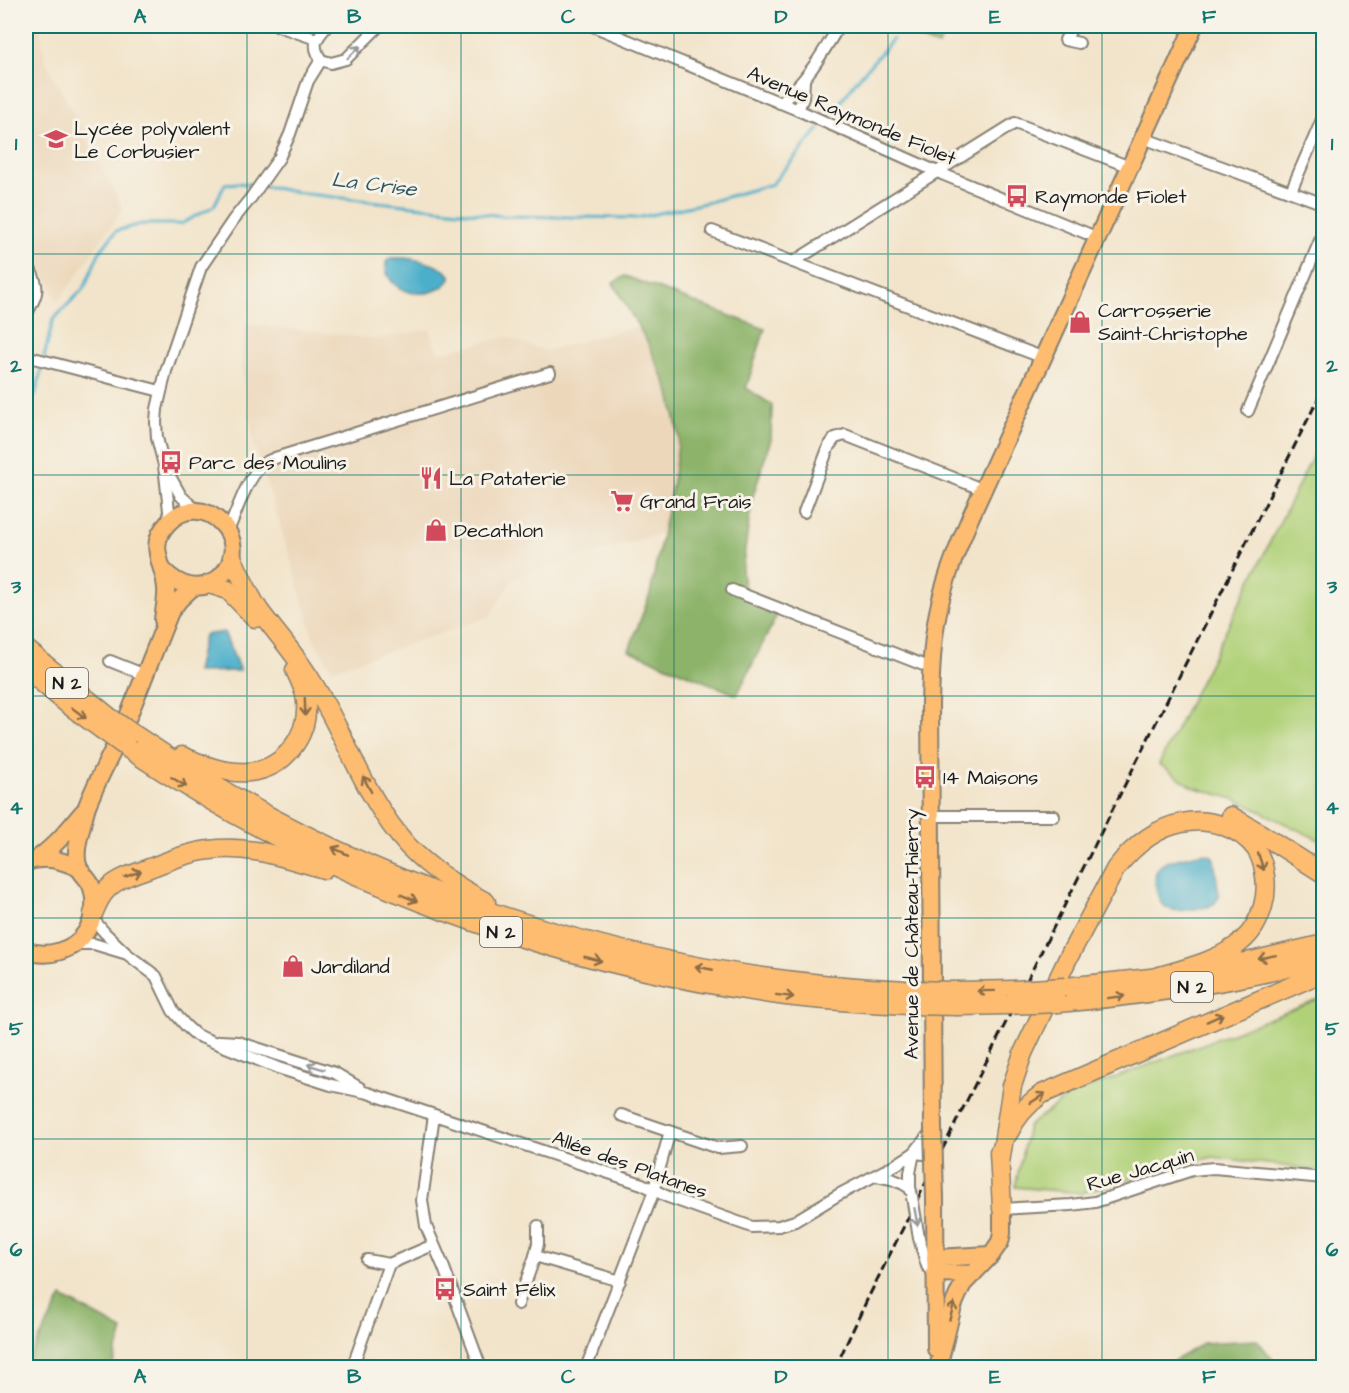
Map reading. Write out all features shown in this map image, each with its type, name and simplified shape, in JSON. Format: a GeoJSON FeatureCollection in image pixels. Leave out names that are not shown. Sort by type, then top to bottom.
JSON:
{"type":"FeatureCollection","features":[{"type":"Feature","properties":{"kind":"highway"},"geometry":{"type":"LineString","coordinates":[[232,557],[255,603],[297,658],[320,694],[368,788],[398,834],[422,859],[451,882],[536,928]]}},
{"type":"Feature","properties":{"kind":"highway"},"geometry":{"type":"LineString","coordinates":[[131,742],[224,770],[246,772],[266,768],[275,763],[289,751],[301,735],[306,716],[306,699],[302,683],[295,670],[247,608],[228,590],[201,585]]}},
{"type":"Feature","properties":{"kind":"highway","name":"N 2"},"geometry":{"type":"LineString","coordinates":[[26,649],[104,722],[188,788],[307,852],[374,884],[486,927],[558,950],[635,970],[788,996],[855,1002],[908,997],[1010,998],[1062,995],[1209,969],[1323,944]]}},
{"type":"Feature","properties":{"kind":"highway","name":"N 2"},"geometry":{"type":"LineString","coordinates":[[26,669],[66,703],[104,722]]}},
{"type":"Feature","properties":{"kind":"highway","name":"N 2"},"geometry":{"type":"LineString","coordinates":[[131,742],[170,759],[208,782],[344,853],[454,900],[536,928],[629,953],[712,969],[908,997]]}},
{"type":"Feature","properties":{"kind":"highway"},"geometry":{"type":"LineString","coordinates":[[1002,1209],[998,1136],[1002,1108],[1023,1037],[1110,864],[1130,838],[1171,814],[1193,810],[1213,811],[1240,821],[1323,874]]}},
{"type":"Feature","properties":{"kind":"highway"},"geometry":{"type":"LineString","coordinates":[[1000,1163],[1012,1086],[1027,1043],[1068,958],[1116,868],[1137,845],[1159,831],[1182,823],[1204,821],[1224,827],[1243,837],[1259,855],[1264,874],[1266,894],[1255,927],[1242,942],[1226,952],[1192,966],[1150,979]]}},
{"type":"Feature","properties":{"kind":"highway"},"geometry":{"type":"LineString","coordinates":[[93,916],[103,894],[117,881],[177,858],[211,849],[259,852],[374,884]]}},
{"type":"Feature","properties":{"kind":"highway","name":"N 2"},"geometry":{"type":"LineString","coordinates":[[1062,995],[1105,999],[1201,986],[1323,959]]}},
{"type":"Feature","properties":{"kind":"highway"},"geometry":{"type":"LineString","coordinates":[[1004,1144],[1023,1109],[1042,1094],[1323,972]]}},
{"type":"Feature","properties":{"kind":"main road","name":"Avenue de Château-Thierry"},"geometry":{"type":"LineString","coordinates":[[937,1368],[933,1128],[931,668],[939,605],[958,547],[1194,26]]}},
{"type":"Feature","properties":{"kind":"main road"},"geometry":{"type":"LineString","coordinates":[[27,952],[46,954],[61,952],[75,944],[86,932],[93,916],[94,900],[90,884],[80,868],[77,847],[87,806],[112,753],[170,612],[179,600],[201,585],[219,577],[227,568],[232,557],[232,548],[222,524],[207,513],[188,512],[171,520],[163,528],[158,538],[158,560],[171,579],[182,584],[201,585]]}},
{"type":"Feature","properties":{"kind":"main road"},"geometry":{"type":"LineString","coordinates":[[162,631],[167,590],[163,570]]}},
{"type":"Feature","properties":{"kind":"main road"},"geometry":{"type":"LineString","coordinates":[[32,860],[53,847],[87,806]]}},
{"type":"Feature","properties":{"kind":"main road"},"geometry":{"type":"LineString","coordinates":[[32,860],[52,858],[80,868]]}},
{"type":"Feature","properties":{"kind":"main road"},"geometry":{"type":"LineString","coordinates":[[937,1368],[953,1306],[963,1284],[991,1255],[1000,1242],[1002,1209]]}},
{"type":"Feature","properties":{"kind":"main road"},"geometry":{"type":"LineString","coordinates":[[935,1266],[991,1255]]}},
{"type":"Feature","properties":{"kind":"main road"},"geometry":{"type":"LineString","coordinates":[[935,1266],[973,1274]]}},
{"type":"Feature","properties":{"kind":"street"},"geometry":{"type":"LineString","coordinates":[[125,26],[135,28],[143,26]]}},
{"type":"Feature","properties":{"kind":"street"},"geometry":{"type":"LineString","coordinates":[[278,26],[316,39]]}},
{"type":"Feature","properties":{"kind":"street"},"geometry":{"type":"LineString","coordinates":[[327,26],[316,39],[315,51],[321,60],[331,63],[346,59],[380,26]]}},
{"type":"Feature","properties":{"kind":"street","name":"Avenue Raymonde Fiolet"},"geometry":{"type":"LineString","coordinates":[[593,26],[798,110],[1098,238]]}},
{"type":"Feature","properties":{"kind":"street"},"geometry":{"type":"LineString","coordinates":[[780,103],[804,81],[839,26]]}},
{"type":"Feature","properties":{"kind":"street"},"geometry":{"type":"LineString","coordinates":[[1072,26],[1065,40],[1079,42]]}},
{"type":"Feature","properties":{"kind":"street"},"geometry":{"type":"LineString","coordinates":[[171,520],[164,465],[157,438],[157,409],[160,391],[201,267],[279,158],[290,134],[308,81],[321,60]]}},
{"type":"Feature","properties":{"kind":"street"},"geometry":{"type":"LineString","coordinates":[[798,110],[803,98],[804,81]]}},
{"type":"Feature","properties":{"kind":"street"},"geometry":{"type":"LineString","coordinates":[[1291,191],[1323,115]]}},
{"type":"Feature","properties":{"kind":"street"},"geometry":{"type":"LineString","coordinates":[[793,262],[1015,123],[1130,166]]}},
{"type":"Feature","properties":{"kind":"street"},"geometry":{"type":"LineString","coordinates":[[1143,138],[1323,204]]}},
{"type":"Feature","properties":{"kind":"street"},"geometry":{"type":"LineString","coordinates":[[712,231],[1044,358]]}},
{"type":"Feature","properties":{"kind":"street"},"geometry":{"type":"LineString","coordinates":[[1248,411],[1323,231]]}},
{"type":"Feature","properties":{"kind":"street"},"geometry":{"type":"LineString","coordinates":[[26,260],[37,288],[26,315]]}},
{"type":"Feature","properties":{"kind":"street"},"geometry":{"type":"LineString","coordinates":[[31,357],[160,391]]}},
{"type":"Feature","properties":{"kind":"street"},"geometry":{"type":"LineString","coordinates":[[222,524],[234,518],[237,506],[254,475],[263,464],[275,458],[550,373]]}},
{"type":"Feature","properties":{"kind":"street"},"geometry":{"type":"LineString","coordinates":[[804,512],[830,446],[835,438],[845,435],[984,490]]}},
{"type":"Feature","properties":{"kind":"street"},"geometry":{"type":"LineString","coordinates":[[164,465],[181,496],[197,511]]}},
{"type":"Feature","properties":{"kind":"street"},"geometry":{"type":"LineString","coordinates":[[222,524],[230,509],[237,506]]}},
{"type":"Feature","properties":{"kind":"street"},"geometry":{"type":"LineString","coordinates":[[732,590],[931,668]]}},
{"type":"Feature","properties":{"kind":"street"},"geometry":{"type":"LineString","coordinates":[[110,661],[145,675]]}},
{"type":"Feature","properties":{"kind":"street"},"geometry":{"type":"LineString","coordinates":[[931,816],[1054,816]]}},
{"type":"Feature","properties":{"kind":"street","name":"Allée des Platanes"},"geometry":{"type":"LineString","coordinates":[[93,916],[105,933],[127,954],[156,976],[173,1011],[196,1035],[210,1040],[238,1042],[335,1073],[368,1093],[642,1184],[654,1191],[752,1227],[779,1226],[795,1221],[914,1153]]}},
{"type":"Feature","properties":{"kind":"street","name":"Allée des Platanes"},"geometry":{"type":"LineString","coordinates":[[75,944],[94,944],[127,954]]}},
{"type":"Feature","properties":{"kind":"street"},"geometry":{"type":"LineString","coordinates":[[434,1115],[422,1200],[426,1226],[481,1368]]}},
{"type":"Feature","properties":{"kind":"street"},"geometry":{"type":"LineString","coordinates":[[621,1115],[718,1148],[742,1146]]}},
{"type":"Feature","properties":{"kind":"street"},"geometry":{"type":"LineString","coordinates":[[933,1128],[914,1153],[911,1192],[919,1238],[927,1266],[935,1266]]}},
{"type":"Feature","properties":{"kind":"street"},"geometry":{"type":"LineString","coordinates":[[586,1368],[654,1191],[670,1131]]}},
{"type":"Feature","properties":{"kind":"street"},"geometry":{"type":"LineString","coordinates":[[914,1153],[934,1155]]}},
{"type":"Feature","properties":{"kind":"street","name":"Rue Jacquin"},"geometry":{"type":"LineString","coordinates":[[1002,1209],[1095,1202],[1192,1170],[1214,1168],[1323,1178]]}},
{"type":"Feature","properties":{"kind":"street"},"geometry":{"type":"LineString","coordinates":[[874,1176],[900,1181],[911,1192]]}},
{"type":"Feature","properties":{"kind":"street"},"geometry":{"type":"LineString","coordinates":[[518,1304],[535,1256],[538,1226]]}},
{"type":"Feature","properties":{"kind":"street"},"geometry":{"type":"LineString","coordinates":[[368,1260],[389,1264],[433,1245]]}},
{"type":"Feature","properties":{"kind":"street"},"geometry":{"type":"LineString","coordinates":[[535,1256],[620,1281]]}},
{"type":"Feature","properties":{"kind":"street"},"geometry":{"type":"LineString","coordinates":[[352,1368],[389,1264]]}},
{"type":"Feature","properties":{"kind":"shaded area","name":"Lycée polyvalent Le Corbusier"},"geometry":{"type":"Polygon","coordinates":[[[26,26],[40,26],[45,60],[123,209],[58,302],[26,238],[26,26]]]}},
{"type":"Feature","properties":{"kind":"shaded area"},"geometry":{"type":"Polygon","coordinates":[[[245,324],[377,339],[430,329],[438,353],[506,337],[546,351],[638,326],[648,343],[670,394],[679,437],[664,532],[514,578],[489,617],[332,670],[314,640],[253,439],[241,368],[245,324]]]}},
{"type":"Feature","properties":{"kind":"green space"},"geometry":{"type":"Polygon","coordinates":[[[885,26],[951,26],[938,46],[885,26]]]}},
{"type":"Feature","properties":{"kind":"green space"},"geometry":{"type":"Polygon","coordinates":[[[625,276],[765,329],[746,388],[772,405],[771,439],[752,499],[742,572],[746,598],[779,611],[737,695],[629,650],[650,594],[673,482],[679,437],[670,393],[648,343],[613,283],[625,276]]]}},
{"type":"Feature","properties":{"kind":"green space"},"geometry":{"type":"Polygon","coordinates":[[[1323,436],[1323,842],[1237,800],[1193,787],[1159,764],[1323,436]]]}},
{"type":"Feature","properties":{"kind":"green space"},"geometry":{"type":"Polygon","coordinates":[[[1323,998],[1323,1171],[1213,1157],[1081,1193],[1015,1187],[1028,1126],[1070,1095],[1323,998]]]}},
{"type":"Feature","properties":{"kind":"green space"},"geometry":{"type":"Polygon","coordinates":[[[62,1297],[123,1330],[112,1367],[26,1367],[62,1297]]]}},
{"type":"Feature","properties":{"kind":"green space"},"geometry":{"type":"Polygon","coordinates":[[[1257,1340],[1279,1367],[1164,1367],[1203,1343],[1257,1340]]]}},
{"type":"Feature","properties":{"kind":"water"},"geometry":{"type":"Polygon","coordinates":[[[390,258],[405,258],[430,264],[445,270],[450,275],[450,279],[442,287],[432,292],[410,292],[392,282],[387,273],[386,262],[390,258]]]}},
{"type":"Feature","properties":{"kind":"water"},"geometry":{"type":"Polygon","coordinates":[[[224,632],[240,671],[196,672],[204,635],[224,632]]]}},
{"type":"Feature","properties":{"kind":"water"},"geometry":{"type":"Polygon","coordinates":[[[1203,853],[1211,855],[1214,859],[1219,896],[1216,902],[1208,907],[1187,910],[1176,911],[1167,908],[1161,902],[1157,892],[1155,877],[1158,869],[1169,861],[1203,853]]]}},
{"type":"Feature","properties":{"kind":"waterway","name":"La Crise"},"geometry":{"type":"LineString","coordinates":[[899,31],[903,26]]}},
{"type":"Feature","properties":{"kind":"waterway","name":"La Crise"},"geometry":{"type":"LineString","coordinates":[[831,115],[857,80],[893,39]]}},
{"type":"Feature","properties":{"kind":"waterway","name":"La Crise"},"geometry":{"type":"LineString","coordinates":[[263,186],[307,194],[503,216],[637,218],[709,202],[772,184],[819,129]]}},
{"type":"Feature","properties":{"kind":"waterway","name":"La Crise"},"geometry":{"type":"LineString","coordinates":[[44,357],[53,320],[84,288],[99,253],[116,231],[141,224],[181,224],[214,206],[225,184],[256,185]]}},
{"type":"Feature","properties":{"kind":"waterway","name":"La Crise"},"geometry":{"type":"LineString","coordinates":[[26,405],[35,396],[43,364]]}},
{"type":"Feature","properties":{"kind":"railway"},"geometry":{"type":"LineString","coordinates":[[835,1368],[1324,387]]}},
{"type":"Feature","properties":{"kind":"place","name":"Lycée polyvalent Le Corbusier"},"geometry":{"type":"Point","coordinates":[56,139]}},
{"type":"Feature","properties":{"kind":"place","name":"Raymonde Fiolet"},"geometry":{"type":"Point","coordinates":[1017,196]}},
{"type":"Feature","properties":{"kind":"place","name":"Carrosserie Saint-Christophe"},"geometry":{"type":"Point","coordinates":[1080,322]}},
{"type":"Feature","properties":{"kind":"place","name":"Parc des Moulins"},"geometry":{"type":"Point","coordinates":[171,462]}},
{"type":"Feature","properties":{"kind":"place","name":"La Pataterie"},"geometry":{"type":"Point","coordinates":[431,478]}},
{"type":"Feature","properties":{"kind":"place","name":"Grand Frais"},"geometry":{"type":"Point","coordinates":[622,501]}},
{"type":"Feature","properties":{"kind":"place","name":"Decathlon"},"geometry":{"type":"Point","coordinates":[436,530]}},
{"type":"Feature","properties":{"kind":"place","name":"14 Maisons"},"geometry":{"type":"Point","coordinates":[925,777]}},
{"type":"Feature","properties":{"kind":"place","name":"Jardiland"},"geometry":{"type":"Point","coordinates":[293,966]}},
{"type":"Feature","properties":{"kind":"place","name":"Saint Félix"},"geometry":{"type":"Point","coordinates":[445,1289]}}]}
